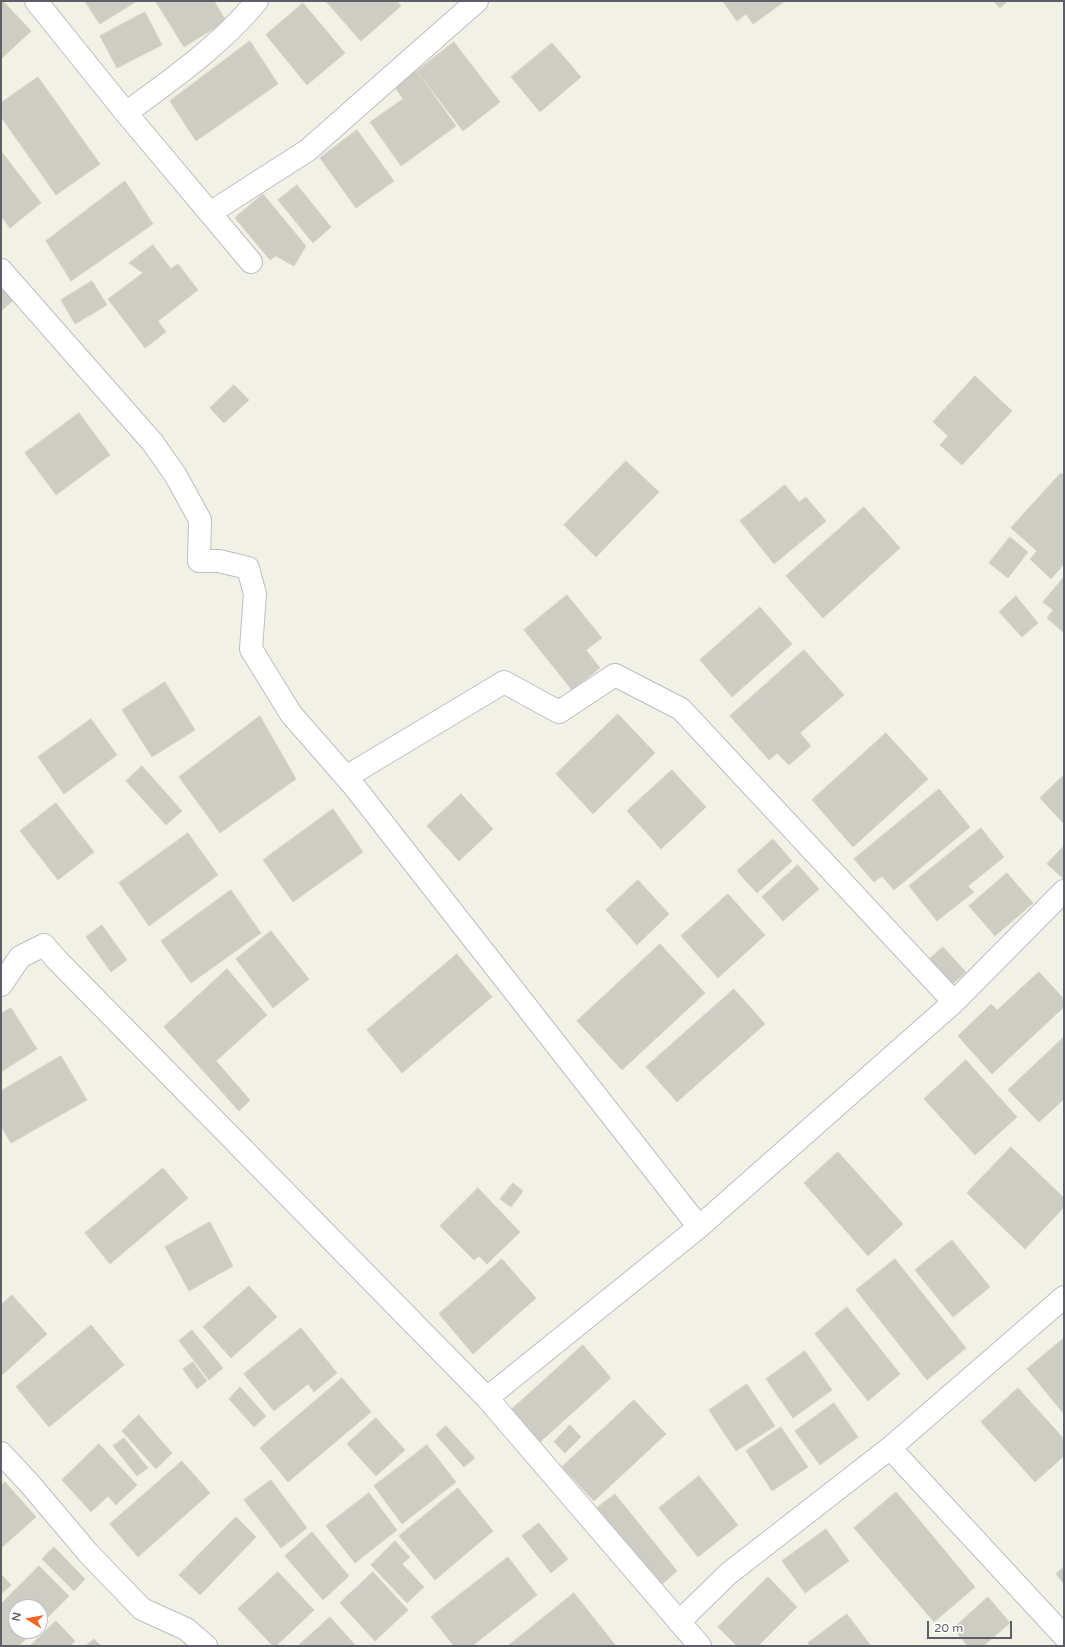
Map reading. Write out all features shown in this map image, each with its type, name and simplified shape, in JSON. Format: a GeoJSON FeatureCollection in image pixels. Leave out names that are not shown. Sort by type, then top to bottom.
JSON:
{"type":"FeatureCollection","features":[{"type":"Feature","properties":{"kind":"street"},"geometry":{"type":"LineString","coordinates":[[36,1],[126,113],[251,262]]}},
{"type":"Feature","properties":{"kind":"street"},"geometry":{"type":"LineString","coordinates":[[126,113],[200,57],[242,19],[256,1]]}},
{"type":"Feature","properties":{"kind":"street"},"geometry":{"type":"LineString","coordinates":[[210,213],[308,150],[478,1]]}},
{"type":"Feature","properties":{"kind":"street"},"geometry":{"type":"LineString","coordinates":[[1,270],[153,443],[176,476],[200,520],[199,561],[219,561],[248,568],[255,594],[251,650],[291,714],[346,777],[699,1227]]}},
{"type":"Feature","properties":{"kind":"street"},"geometry":{"type":"LineString","coordinates":[[346,777],[504,682],[560,712],[615,675],[681,709],[954,1002]]}},
{"type":"Feature","properties":{"kind":"street"},"geometry":{"type":"LineString","coordinates":[[487,1398],[699,1227],[954,1002],[1064,891]]}},
{"type":"Feature","properties":{"kind":"street"},"geometry":{"type":"LineString","coordinates":[[1,984],[20,957],[44,945],[487,1398],[700,1646]]}},
{"type":"Feature","properties":{"kind":"street"},"geometry":{"type":"LineString","coordinates":[[679,1622],[728,1574],[890,1448],[1064,1297]]}},
{"type":"Feature","properties":{"kind":"street"},"geometry":{"type":"LineString","coordinates":[[890,1448],[1064,1636]]}},
{"type":"Feature","properties":{"kind":"street"},"geometry":{"type":"LineString","coordinates":[[1,1453],[29,1483],[89,1554],[142,1609],[186,1629],[206,1646]]}},
{"type":"Feature","properties":{"kind":"building"},"geometry":{"type":"Polygon","coordinates":[[[1,1],[3,1],[31,31],[1,59],[1,1]]]}},
{"type":"Feature","properties":{"kind":"building"},"geometry":{"type":"Polygon","coordinates":[[[85,1],[137,1],[100,24],[85,1]]]}},
{"type":"Feature","properties":{"kind":"building"},"geometry":{"type":"Polygon","coordinates":[[[214,1],[226,21],[184,47],[156,2],[214,1]]]}},
{"type":"Feature","properties":{"kind":"building"},"geometry":{"type":"Polygon","coordinates":[[[326,1],[397,1],[401,6],[361,41],[326,1]]]}},
{"type":"Feature","properties":{"kind":"building"},"geometry":{"type":"Polygon","coordinates":[[[723,1],[785,1],[753,24],[746,14],[737,21],[723,1]]]}},
{"type":"Feature","properties":{"kind":"building"},"geometry":{"type":"Polygon","coordinates":[[[994,1],[1008,1],[1000,8],[994,1]]]}},
{"type":"Feature","properties":{"kind":"building"},"geometry":{"type":"Polygon","coordinates":[[[303,3],[345,53],[307,85],[266,35],[303,3]]]}},
{"type":"Feature","properties":{"kind":"building"},"geometry":{"type":"Polygon","coordinates":[[[145,12],[162,45],[117,68],[100,36],[145,12]]]}},
{"type":"Feature","properties":{"kind":"building"},"geometry":{"type":"Polygon","coordinates":[[[250,41],[278,84],[196,141],[170,101],[250,41]]]}},
{"type":"Feature","properties":{"kind":"building"},"geometry":{"type":"Polygon","coordinates":[[[454,42],[500,102],[463,131],[417,71],[454,42]]]}},
{"type":"Feature","properties":{"kind":"building"},"geometry":{"type":"Polygon","coordinates":[[[552,43],[581,77],[540,112],[511,77],[552,43]]]}},
{"type":"Feature","properties":{"kind":"building"},"geometry":{"type":"Polygon","coordinates":[[[413,66],[456,126],[401,166],[370,122],[403,99],[391,81],[413,66]]]}},
{"type":"Feature","properties":{"kind":"building"},"geometry":{"type":"Polygon","coordinates":[[[38,77],[100,164],[56,195],[1,117],[1,103],[38,77]]]}},
{"type":"Feature","properties":{"kind":"building"},"geometry":{"type":"Polygon","coordinates":[[[357,130],[394,181],[356,208],[320,158],[357,130]]]}},
{"type":"Feature","properties":{"kind":"building"},"geometry":{"type":"Polygon","coordinates":[[[1,151],[41,203],[10,228],[1,216],[1,151]]]}},
{"type":"Feature","properties":{"kind":"building"},"geometry":{"type":"Polygon","coordinates":[[[125,181],[153,224],[71,281],[46,241],[125,181]]]}},
{"type":"Feature","properties":{"kind":"building"},"geometry":{"type":"Polygon","coordinates":[[[297,185],[331,227],[313,243],[278,200],[297,185]]]}},
{"type":"Feature","properties":{"kind":"building"},"geometry":{"type":"Polygon","coordinates":[[[263,194],[306,246],[294,266],[276,256],[270,260],[235,218],[263,194]]]}},
{"type":"Feature","properties":{"kind":"building"},"geometry":{"type":"Polygon","coordinates":[[[153,245],[171,269],[178,264],[198,290],[158,321],[166,332],[145,348],[108,299],[143,273],[129,263],[153,245]]]}},
{"type":"Feature","properties":{"kind":"building"},"geometry":{"type":"Polygon","coordinates":[[[1,279],[17,297],[1,311],[1,279]]]}},
{"type":"Feature","properties":{"kind":"building"},"geometry":{"type":"Polygon","coordinates":[[[92,281],[107,305],[75,324],[61,300],[92,281]]]}},
{"type":"Feature","properties":{"kind":"building"},"geometry":{"type":"Polygon","coordinates":[[[975,376],[1012,411],[962,465],[940,445],[948,436],[933,422],[975,376]]]}},
{"type":"Feature","properties":{"kind":"building"},"geometry":{"type":"Polygon","coordinates":[[[234,385],[249,400],[224,423],[210,408],[234,385]]]}},
{"type":"Feature","properties":{"kind":"building"},"geometry":{"type":"Polygon","coordinates":[[[79,413],[110,455],[56,495],[25,453],[79,413]]]}},
{"type":"Feature","properties":{"kind":"building"},"geometry":{"type":"Polygon","coordinates":[[[626,461],[659,492],[596,557],[564,525],[626,461]]]}},
{"type":"Feature","properties":{"kind":"building"},"geometry":{"type":"Polygon","coordinates":[[[1061,473],[1064,476],[1064,564],[1051,579],[1030,559],[1037,551],[1011,528],[1061,473]]]}},
{"type":"Feature","properties":{"kind":"building"},"geometry":{"type":"Polygon","coordinates":[[[785,485],[799,502],[806,497],[826,521],[774,564],[740,521],[785,485]]]}},
{"type":"Feature","properties":{"kind":"building"},"geometry":{"type":"Polygon","coordinates":[[[864,507],[900,548],[823,618],[786,576],[864,507]]]}},
{"type":"Feature","properties":{"kind":"building"},"geometry":{"type":"Polygon","coordinates":[[[1010,537],[1028,552],[1008,578],[989,563],[1010,537]]]}},
{"type":"Feature","properties":{"kind":"building"},"geometry":{"type":"Polygon","coordinates":[[[1064,577],[1064,633],[1047,618],[1053,610],[1043,602],[1064,577]]]}},
{"type":"Feature","properties":{"kind":"building"},"geometry":{"type":"Polygon","coordinates":[[[567,595],[602,638],[586,650],[600,668],[572,690],[524,630],[567,595]]]}},
{"type":"Feature","properties":{"kind":"building"},"geometry":{"type":"Polygon","coordinates":[[[1016,596],[1038,623],[1022,637],[999,612],[1016,596]]]}},
{"type":"Feature","properties":{"kind":"building"},"geometry":{"type":"Polygon","coordinates":[[[760,607],[792,644],[732,697],[700,660],[760,607]]]}},
{"type":"Feature","properties":{"kind":"building"},"geometry":{"type":"Polygon","coordinates":[[[804,650],[844,695],[800,733],[811,746],[789,765],[777,753],[769,760],[730,716],[804,650]]]}},
{"type":"Feature","properties":{"kind":"building"},"geometry":{"type":"Polygon","coordinates":[[[165,682],[195,730],[152,757],[122,710],[165,682]]]}},
{"type":"Feature","properties":{"kind":"building"},"geometry":{"type":"Polygon","coordinates":[[[618,714],[655,753],[593,814],[556,774],[618,714]]]}},
{"type":"Feature","properties":{"kind":"building"},"geometry":{"type":"Polygon","coordinates":[[[260,716],[296,779],[220,833],[179,777],[260,716]]]}},
{"type":"Feature","properties":{"kind":"building"},"geometry":{"type":"Polygon","coordinates":[[[91,719],[117,755],[64,794],[38,757],[91,719]]]}},
{"type":"Feature","properties":{"kind":"building"},"geometry":{"type":"Polygon","coordinates":[[[886,733],[928,779],[853,847],[812,800],[886,733]]]}},
{"type":"Feature","properties":{"kind":"building"},"geometry":{"type":"Polygon","coordinates":[[[142,766],[182,811],[166,825],[126,781],[142,766]]]}},
{"type":"Feature","properties":{"kind":"building"},"geometry":{"type":"Polygon","coordinates":[[[672,770],[706,807],[661,849],[627,811],[672,770]]]}},
{"type":"Feature","properties":{"kind":"building"},"geometry":{"type":"Polygon","coordinates":[[[1064,775],[1064,824],[1040,798],[1064,775]]]}},
{"type":"Feature","properties":{"kind":"building"},"geometry":{"type":"Polygon","coordinates":[[[939,789],[970,827],[894,890],[882,876],[874,882],[854,859],[939,789]]]}},
{"type":"Feature","properties":{"kind":"building"},"geometry":{"type":"Polygon","coordinates":[[[461,794],[493,829],[459,861],[427,826],[461,794]]]}},
{"type":"Feature","properties":{"kind":"building"},"geometry":{"type":"Polygon","coordinates":[[[56,803],[94,852],[58,880],[20,831],[56,803]]]}},
{"type":"Feature","properties":{"kind":"building"},"geometry":{"type":"Polygon","coordinates":[[[333,809],[363,852],[293,902],[263,860],[333,809]]]}},
{"type":"Feature","properties":{"kind":"building"},"geometry":{"type":"Polygon","coordinates":[[[981,828],[1004,857],[968,886],[974,892],[937,921],[909,886],[981,828]]]}},
{"type":"Feature","properties":{"kind":"building"},"geometry":{"type":"Polygon","coordinates":[[[188,833],[218,875],[149,926],[119,883],[188,833]]]}},
{"type":"Feature","properties":{"kind":"building"},"geometry":{"type":"Polygon","coordinates":[[[773,839],[792,861],[757,893],[737,871],[773,839]]]}},
{"type":"Feature","properties":{"kind":"building"},"geometry":{"type":"Polygon","coordinates":[[[1064,846],[1064,879],[1047,864],[1064,846]]]}},
{"type":"Feature","properties":{"kind":"building"},"geometry":{"type":"Polygon","coordinates":[[[798,865],[819,889],[783,921],[762,897],[798,865]]]}},
{"type":"Feature","properties":{"kind":"building"},"geometry":{"type":"Polygon","coordinates":[[[1007,873],[1033,903],[995,936],[969,906],[1007,873]]]}},
{"type":"Feature","properties":{"kind":"building"},"geometry":{"type":"Polygon","coordinates":[[[638,880],[669,914],[637,945],[606,910],[638,880]]]}},
{"type":"Feature","properties":{"kind":"building"},"geometry":{"type":"Polygon","coordinates":[[[231,890],[261,933],[191,983],[161,941],[231,890]]]}},
{"type":"Feature","properties":{"kind":"building"},"geometry":{"type":"Polygon","coordinates":[[[728,894],[765,935],[718,978],[681,936],[728,894]]]}},
{"type":"Feature","properties":{"kind":"building"},"geometry":{"type":"Polygon","coordinates":[[[102,925],[127,960],[111,972],[86,937],[102,925]]]}},
{"type":"Feature","properties":{"kind":"building"},"geometry":{"type":"Polygon","coordinates":[[[271,931],[309,979],[273,1008],[236,959],[271,931]]]}},
{"type":"Feature","properties":{"kind":"building"},"geometry":{"type":"Polygon","coordinates":[[[660,944],[705,993],[622,1070],[577,1021],[660,944]]]}},
{"type":"Feature","properties":{"kind":"building"},"geometry":{"type":"Polygon","coordinates":[[[943,947],[966,972],[948,988],[925,963],[943,947]]]}},
{"type":"Feature","properties":{"kind":"building"},"geometry":{"type":"Polygon","coordinates":[[[457,954],[492,997],[402,1073],[367,1030],[457,954]]]}},
{"type":"Feature","properties":{"kind":"building"},"geometry":{"type":"Polygon","coordinates":[[[227,969],[267,1015],[216,1061],[250,1100],[239,1111],[164,1027],[227,969]]]}},
{"type":"Feature","properties":{"kind":"building"},"geometry":{"type":"Polygon","coordinates":[[[1039,972],[1064,999],[1064,1007],[992,1074],[958,1036],[991,1004],[997,1010],[1039,972]]]}},
{"type":"Feature","properties":{"kind":"building"},"geometry":{"type":"Polygon","coordinates":[[[734,989],[765,1024],[677,1102],[646,1067],[734,989]]]}},
{"type":"Feature","properties":{"kind":"building"},"geometry":{"type":"Polygon","coordinates":[[[11,1008],[37,1049],[1,1072],[1,1014],[11,1008]]]}},
{"type":"Feature","properties":{"kind":"building"},"geometry":{"type":"Polygon","coordinates":[[[1064,1037],[1064,1099],[1039,1122],[1008,1090],[1064,1037]]]}},
{"type":"Feature","properties":{"kind":"building"},"geometry":{"type":"Polygon","coordinates":[[[61,1056],[87,1100],[11,1143],[1,1126],[1,1091],[61,1056]]]}},
{"type":"Feature","properties":{"kind":"building"},"geometry":{"type":"Polygon","coordinates":[[[966,1060],[1017,1117],[975,1155],[924,1099],[966,1060]]]}},
{"type":"Feature","properties":{"kind":"building"},"geometry":{"type":"Polygon","coordinates":[[[1011,1147],[1064,1198],[1064,1207],[1025,1249],[967,1193],[1011,1147]]]}},
{"type":"Feature","properties":{"kind":"building"},"geometry":{"type":"Polygon","coordinates":[[[838,1152],[903,1224],[868,1256],[804,1183],[838,1152]]]}},
{"type":"Feature","properties":{"kind":"building"},"geometry":{"type":"Polygon","coordinates":[[[163,1168],[188,1198],[110,1264],[85,1233],[163,1168]]]}},
{"type":"Feature","properties":{"kind":"building"},"geometry":{"type":"Polygon","coordinates":[[[513,1183],[523,1191],[511,1207],[500,1199],[513,1183]]]}},
{"type":"Feature","properties":{"kind":"building"},"geometry":{"type":"Polygon","coordinates":[[[478,1188],[520,1232],[487,1264],[479,1256],[474,1260],[440,1226],[478,1188]]]}},
{"type":"Feature","properties":{"kind":"building"},"geometry":{"type":"Polygon","coordinates":[[[210,1222],[233,1266],[189,1291],[165,1247],[210,1222]]]}},
{"type":"Feature","properties":{"kind":"building"},"geometry":{"type":"Polygon","coordinates":[[[952,1240],[990,1287],[953,1317],[915,1270],[952,1240]]]}},
{"type":"Feature","properties":{"kind":"building"},"geometry":{"type":"Polygon","coordinates":[[[502,1259],[536,1298],[473,1354],[439,1314],[502,1259]]]}},
{"type":"Feature","properties":{"kind":"building"},"geometry":{"type":"Polygon","coordinates":[[[895,1259],[966,1348],[927,1380],[856,1290],[895,1259]]]}},
{"type":"Feature","properties":{"kind":"building"},"geometry":{"type":"Polygon","coordinates":[[[249,1286],[277,1317],[231,1358],[203,1327],[249,1286]]]}},
{"type":"Feature","properties":{"kind":"building"},"geometry":{"type":"Polygon","coordinates":[[[12,1295],[47,1334],[1,1376],[1,1305],[12,1295]]]}},
{"type":"Feature","properties":{"kind":"building"},"geometry":{"type":"Polygon","coordinates":[[[847,1307],[900,1374],[868,1401],[815,1334],[847,1307]]]}},
{"type":"Feature","properties":{"kind":"building"},"geometry":{"type":"Polygon","coordinates":[[[91,1325],[124,1365],[49,1427],[16,1387],[91,1325]]]}},
{"type":"Feature","properties":{"kind":"building"},"geometry":{"type":"Polygon","coordinates":[[[301,1328],[337,1373],[314,1392],[308,1384],[274,1411],[244,1374],[301,1328]]]}},
{"type":"Feature","properties":{"kind":"building"},"geometry":{"type":"Polygon","coordinates":[[[192,1330],[223,1368],[209,1380],[179,1341],[192,1330]]]}},
{"type":"Feature","properties":{"kind":"building"},"geometry":{"type":"Polygon","coordinates":[[[1064,1338],[1064,1414],[1027,1369],[1064,1338]]]}},
{"type":"Feature","properties":{"kind":"building"},"geometry":{"type":"Polygon","coordinates":[[[583,1345],[611,1378],[540,1442],[511,1410],[583,1345]]]}},
{"type":"Feature","properties":{"kind":"building"},"geometry":{"type":"Polygon","coordinates":[[[805,1351],[832,1390],[793,1418],[766,1379],[805,1351]]]}},
{"type":"Feature","properties":{"kind":"building"},"geometry":{"type":"Polygon","coordinates":[[[193,1362],[207,1381],[197,1389],[183,1369],[193,1362]]]}},
{"type":"Feature","properties":{"kind":"building"},"geometry":{"type":"Polygon","coordinates":[[[342,1378],[371,1412],[288,1482],[260,1448],[342,1378]]]}},
{"type":"Feature","properties":{"kind":"building"},"geometry":{"type":"Polygon","coordinates":[[[747,1384],[775,1426],[736,1451],[709,1410],[747,1384]]]}},
{"type":"Feature","properties":{"kind":"building"},"geometry":{"type":"Polygon","coordinates":[[[240,1387],[266,1416],[254,1427],[229,1399],[240,1387]]]}},
{"type":"Feature","properties":{"kind":"building"},"geometry":{"type":"Polygon","coordinates":[[[1018,1388],[1064,1439],[1064,1456],[1035,1482],[981,1422],[1018,1388]]]}},
{"type":"Feature","properties":{"kind":"building"},"geometry":{"type":"Polygon","coordinates":[[[634,1400],[666,1434],[594,1501],[562,1467],[634,1400]]]}},
{"type":"Feature","properties":{"kind":"building"},"geometry":{"type":"Polygon","coordinates":[[[834,1403],[858,1437],[820,1465],[795,1431],[834,1403]]]}},
{"type":"Feature","properties":{"kind":"building"},"geometry":{"type":"Polygon","coordinates":[[[139,1415],[172,1453],[156,1469],[122,1431],[139,1415]]]}},
{"type":"Feature","properties":{"kind":"building"},"geometry":{"type":"Polygon","coordinates":[[[376,1418],[405,1450],[376,1476],[347,1444],[376,1418]]]}},
{"type":"Feature","properties":{"kind":"building"},"geometry":{"type":"Polygon","coordinates":[[[570,1425],[581,1437],[565,1453],[554,1442],[570,1425]]]}},
{"type":"Feature","properties":{"kind":"building"},"geometry":{"type":"Polygon","coordinates":[[[446,1426],[475,1458],[464,1467],[436,1435],[446,1426]]]}},
{"type":"Feature","properties":{"kind":"building"},"geometry":{"type":"Polygon","coordinates":[[[781,1427],[808,1467],[772,1491],[746,1451],[781,1427]]]}},
{"type":"Feature","properties":{"kind":"building"},"geometry":{"type":"Polygon","coordinates":[[[124,1438],[148,1468],[137,1476],[113,1446],[124,1438]]]}},
{"type":"Feature","properties":{"kind":"building"},"geometry":{"type":"Polygon","coordinates":[[[99,1444],[137,1485],[116,1505],[108,1496],[91,1512],[62,1480],[99,1444]]]}},
{"type":"Feature","properties":{"kind":"building"},"geometry":{"type":"Polygon","coordinates":[[[427,1445],[456,1482],[402,1524],[374,1486],[427,1445]]]}},
{"type":"Feature","properties":{"kind":"building"},"geometry":{"type":"Polygon","coordinates":[[[182,1461],[210,1493],[138,1557],[110,1524],[182,1461]]]}},
{"type":"Feature","properties":{"kind":"building"},"geometry":{"type":"Polygon","coordinates":[[[699,1476],[738,1525],[698,1557],[659,1508],[699,1476]]]}},
{"type":"Feature","properties":{"kind":"building"},"geometry":{"type":"Polygon","coordinates":[[[271,1480],[307,1528],[281,1548],[244,1500],[271,1480]]]}},
{"type":"Feature","properties":{"kind":"building"},"geometry":{"type":"Polygon","coordinates":[[[5,1482],[36,1517],[1,1548],[1,1486],[5,1482]]]}},
{"type":"Feature","properties":{"kind":"building"},"geometry":{"type":"Polygon","coordinates":[[[458,1488],[493,1531],[435,1580],[399,1536],[458,1488]]]}},
{"type":"Feature","properties":{"kind":"building"},"geometry":{"type":"Polygon","coordinates":[[[896,1492],[975,1587],[934,1622],[854,1528],[896,1492]]]}},
{"type":"Feature","properties":{"kind":"building"},"geometry":{"type":"Polygon","coordinates":[[[369,1493],[397,1530],[355,1563],[326,1526],[369,1493]]]}},
{"type":"Feature","properties":{"kind":"building"},"geometry":{"type":"Polygon","coordinates":[[[615,1494],[677,1571],[660,1586],[597,1508],[615,1494]]]}},
{"type":"Feature","properties":{"kind":"building"},"geometry":{"type":"Polygon","coordinates":[[[236,1517],[256,1537],[200,1595],[179,1575],[236,1517]]]}},
{"type":"Feature","properties":{"kind":"building"},"geometry":{"type":"Polygon","coordinates":[[[539,1523],[568,1559],[551,1573],[522,1536],[539,1523]]]}},
{"type":"Feature","properties":{"kind":"building"},"geometry":{"type":"Polygon","coordinates":[[[826,1529],[849,1561],[805,1593],[782,1561],[826,1529]]]}},
{"type":"Feature","properties":{"kind":"building"},"geometry":{"type":"Polygon","coordinates":[[[312,1532],[349,1576],[323,1600],[285,1556],[312,1532]]]}},
{"type":"Feature","properties":{"kind":"building"},"geometry":{"type":"Polygon","coordinates":[[[395,1541],[410,1557],[402,1564],[424,1587],[407,1603],[371,1565],[395,1541]]]}},
{"type":"Feature","properties":{"kind":"building"},"geometry":{"type":"Polygon","coordinates":[[[54,1547],[85,1579],[74,1591],[42,1559],[54,1547]]]}},
{"type":"Feature","properties":{"kind":"building"},"geometry":{"type":"Polygon","coordinates":[[[508,1557],[537,1595],[472,1646],[454,1646],[431,1617],[508,1557]]]}},
{"type":"Feature","properties":{"kind":"building"},"geometry":{"type":"Polygon","coordinates":[[[39,1566],[69,1596],[48,1617],[48,1599],[8,1599],[8,1639],[26,1639],[19,1646],[1,1645],[1,1604],[39,1566]]]}},
{"type":"Feature","properties":{"kind":"building"},"geometry":{"type":"Polygon","coordinates":[[[1064,1567],[1064,1584],[1056,1574],[1064,1567]]]}},
{"type":"Feature","properties":{"kind":"building"},"geometry":{"type":"Polygon","coordinates":[[[278,1572],[314,1610],[276,1646],[273,1646],[238,1609],[278,1572]]]}},
{"type":"Feature","properties":{"kind":"building"},"geometry":{"type":"Polygon","coordinates":[[[373,1572],[408,1610],[375,1641],[340,1603],[373,1572]]]}},
{"type":"Feature","properties":{"kind":"building"},"geometry":{"type":"Polygon","coordinates":[[[1,1574],[11,1585],[1,1594],[1,1574]]]}},
{"type":"Feature","properties":{"kind":"building"},"geometry":{"type":"Polygon","coordinates":[[[768,1577],[797,1607],[758,1646],[737,1646],[718,1627],[768,1577]]]}},
{"type":"Feature","properties":{"kind":"building"},"geometry":{"type":"Polygon","coordinates":[[[574,1593],[616,1646],[508,1646],[574,1593]]]}},
{"type":"Feature","properties":{"kind":"building"},"geometry":{"type":"Polygon","coordinates":[[[988,1597],[1010,1623],[983,1646],[968,1646],[953,1629],[988,1597]]]}},
{"type":"Feature","properties":{"kind":"building"},"geometry":{"type":"Polygon","coordinates":[[[847,1614],[871,1646],[810,1646],[808,1643],[847,1614]]]}},
{"type":"Feature","properties":{"kind":"building"},"geometry":{"type":"Polygon","coordinates":[[[330,1617],[356,1646],[298,1646],[330,1617]]]}},
{"type":"Feature","properties":{"kind":"building"},"geometry":{"type":"Polygon","coordinates":[[[56,1621],[75,1641],[70,1646],[30,1646],[37,1639],[48,1639],[48,1629],[56,1621]]]}},
{"type":"Feature","properties":{"kind":"building"},"geometry":{"type":"Polygon","coordinates":[[[94,1639],[101,1646],[86,1646],[94,1639]]]}}]}
